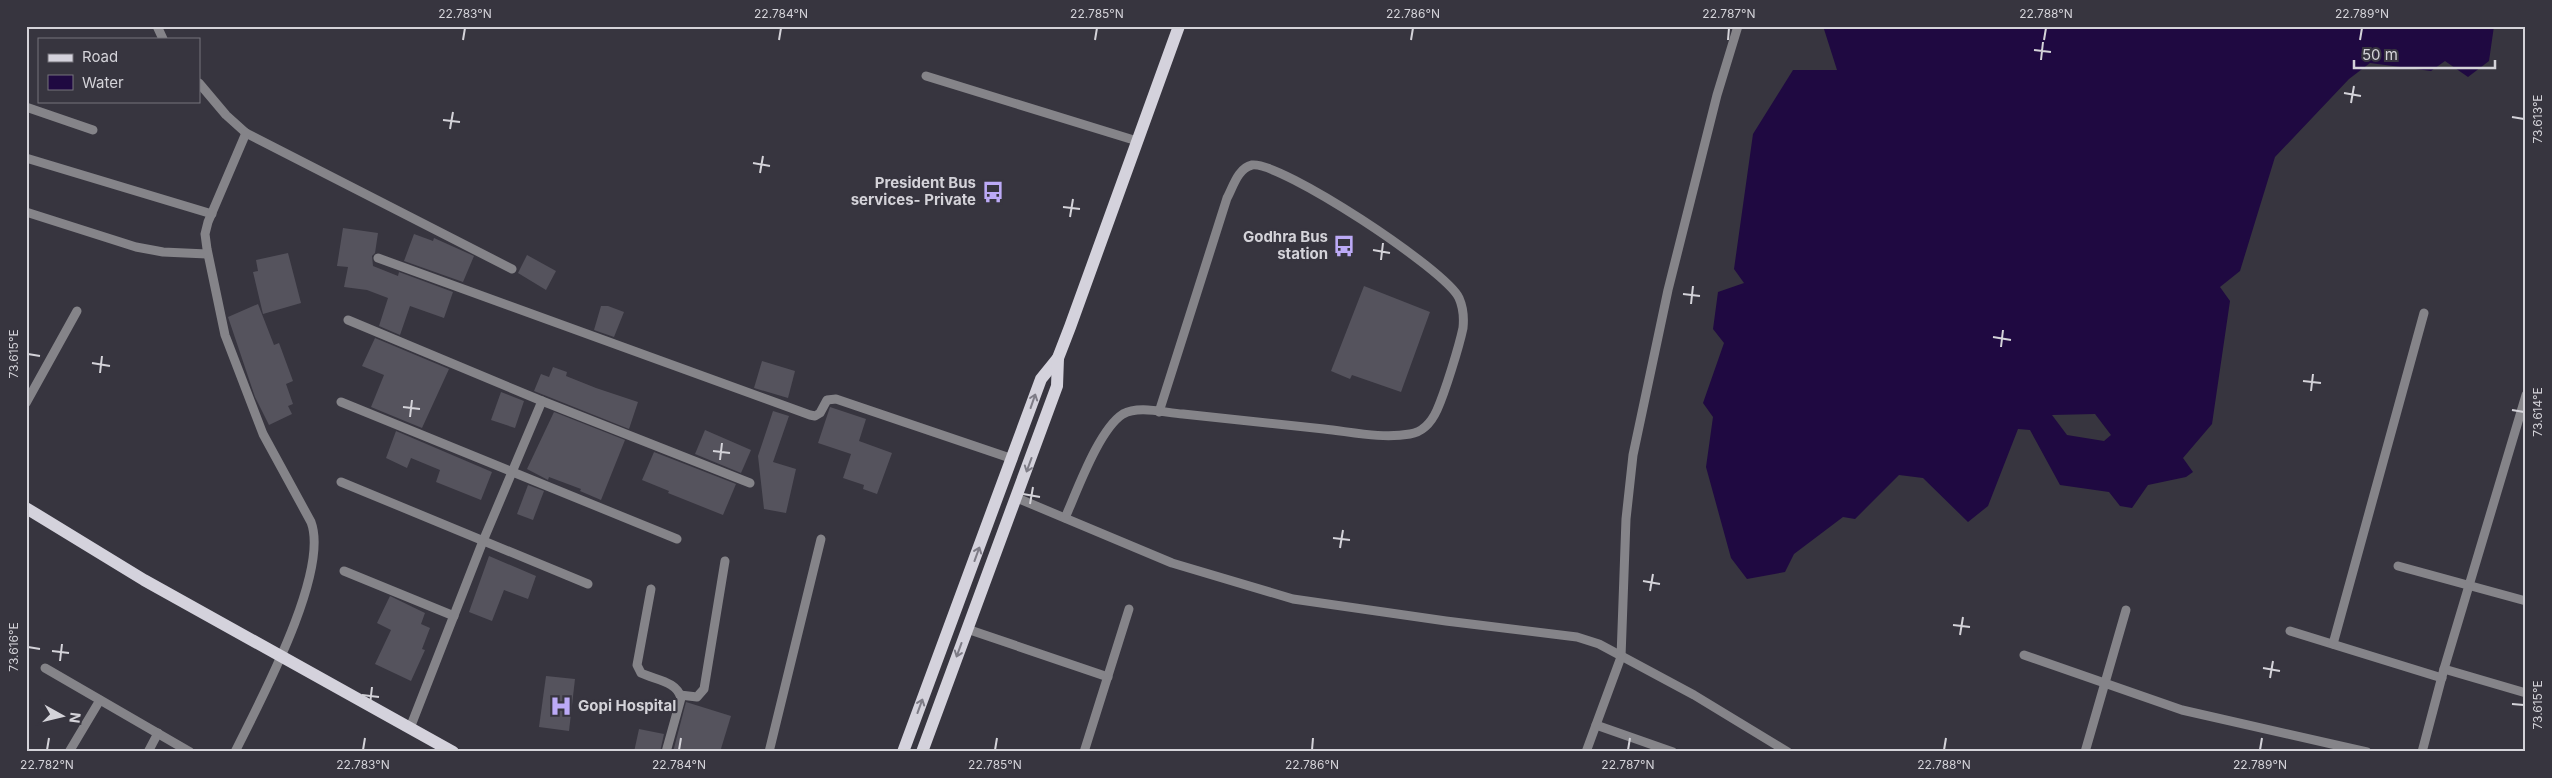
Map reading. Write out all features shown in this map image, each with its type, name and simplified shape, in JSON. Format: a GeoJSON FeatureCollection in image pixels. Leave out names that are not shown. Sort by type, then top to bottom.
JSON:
{"type":"FeatureCollection","features":[{"type":"Feature","properties":{"kind":"main road"},"geometry":{"type":"LineString","coordinates":[[922,752],[1057,386],[1058,358],[1177,27]]}},
{"type":"Feature","properties":{"kind":"main road"},"geometry":{"type":"LineString","coordinates":[[903,752],[1041,379],[1058,358]]}},
{"type":"Feature","properties":{"kind":"main road"},"geometry":{"type":"LineString","coordinates":[[26,508],[144,580],[453,752]]}},
{"type":"Feature","properties":{"kind":"street"},"geometry":{"type":"LineString","coordinates":[[157,26],[163,38]]}},
{"type":"Feature","properties":{"kind":"street"},"geometry":{"type":"LineString","coordinates":[[1586,752],[1621,657],[1626,519],[1633,455],[1671,281],[1717,95],[1738,26]]}},
{"type":"Feature","properties":{"kind":"street"},"geometry":{"type":"LineString","coordinates":[[926,76],[1137,141]]}},
{"type":"Feature","properties":{"kind":"street"},"geometry":{"type":"LineString","coordinates":[[200,84],[226,114],[246,133],[512,269]]}},
{"type":"Feature","properties":{"kind":"street"},"geometry":{"type":"LineString","coordinates":[[26,107],[93,130]]}},
{"type":"Feature","properties":{"kind":"street"},"geometry":{"type":"LineString","coordinates":[[235,752],[282,657],[313,565],[316,534],[259,425],[225,336],[207,254],[205,234],[246,133]]}},
{"type":"Feature","properties":{"kind":"street"},"geometry":{"type":"LineString","coordinates":[[26,158],[212,214]]}},
{"type":"Feature","properties":{"kind":"street"},"geometry":{"type":"LineString","coordinates":[[1065,518],[1105,432],[1124,414],[1139,410],[1383,436],[1412,434],[1430,424],[1438,408],[1463,327],[1463,311],[1459,298],[1451,286],[1405,247],[1300,183],[1264,166],[1251,165],[1240,172],[1227,198],[1159,412]]}},
{"type":"Feature","properties":{"kind":"street"},"geometry":{"type":"LineString","coordinates":[[26,212],[136,247],[163,252],[207,254]]}},
{"type":"Feature","properties":{"kind":"street"},"geometry":{"type":"LineString","coordinates":[[378,258],[810,415],[815,416],[820,413],[827,400],[836,399],[1013,459]]}},
{"type":"Feature","properties":{"kind":"street"},"geometry":{"type":"LineString","coordinates":[[26,403],[77,311]]}},
{"type":"Feature","properties":{"kind":"street"},"geometry":{"type":"LineString","coordinates":[[2333,644],[2424,313]]}},
{"type":"Feature","properties":{"kind":"street"},"geometry":{"type":"LineString","coordinates":[[348,320],[542,401],[750,482]]}},
{"type":"Feature","properties":{"kind":"street"},"geometry":{"type":"LineString","coordinates":[[2422,752],[2443,674],[2522,421],[2526,395]]}},
{"type":"Feature","properties":{"kind":"street"},"geometry":{"type":"LineString","coordinates":[[410,728],[483,541],[542,401]]}},
{"type":"Feature","properties":{"kind":"street"},"geometry":{"type":"LineString","coordinates":[[341,402],[677,539]]}},
{"type":"Feature","properties":{"kind":"street"},"geometry":{"type":"LineString","coordinates":[[341,482],[588,584]]}},
{"type":"Feature","properties":{"kind":"street"},"geometry":{"type":"LineString","coordinates":[[1017,498],[1172,563],[1293,599],[1446,621],[1577,636],[1600,644],[1694,695],[1788,752]]}},
{"type":"Feature","properties":{"kind":"street"},"geometry":{"type":"LineString","coordinates":[[769,752],[821,538]]}},
{"type":"Feature","properties":{"kind":"street"},"geometry":{"type":"LineString","coordinates":[[680,695],[697,697],[704,689],[725,561]]}},
{"type":"Feature","properties":{"kind":"street"},"geometry":{"type":"LineString","coordinates":[[2398,566],[2526,600]]}},
{"type":"Feature","properties":{"kind":"street"},"geometry":{"type":"LineString","coordinates":[[344,571],[454,616]]}},
{"type":"Feature","properties":{"kind":"street"},"geometry":{"type":"LineString","coordinates":[[651,588],[638,666],[641,673],[675,686],[680,695],[666,752]]}},
{"type":"Feature","properties":{"kind":"street"},"geometry":{"type":"LineString","coordinates":[[1084,752],[1129,608]]}},
{"type":"Feature","properties":{"kind":"street"},"geometry":{"type":"LineString","coordinates":[[2085,752],[2126,610]]}},
{"type":"Feature","properties":{"kind":"street"},"geometry":{"type":"LineString","coordinates":[[967,629],[1108,677]]}},
{"type":"Feature","properties":{"kind":"street"},"geometry":{"type":"LineString","coordinates":[[2290,631],[2443,674],[2526,693]]}},
{"type":"Feature","properties":{"kind":"street"},"geometry":{"type":"LineString","coordinates":[[2024,655],[2182,710],[2367,752]]}},
{"type":"Feature","properties":{"kind":"street"},"geometry":{"type":"LineString","coordinates":[[45,668],[190,752]]}},
{"type":"Feature","properties":{"kind":"street"},"geometry":{"type":"LineString","coordinates":[[69,752],[100,700]]}},
{"type":"Feature","properties":{"kind":"street"},"geometry":{"type":"LineString","coordinates":[[1596,725],[1673,752]]}},
{"type":"Feature","properties":{"kind":"street"},"geometry":{"type":"LineString","coordinates":[[148,752],[158,733]]}},
{"type":"Feature","properties":{"kind":"water"},"geometry":{"type":"Polygon","coordinates":[[[1823,26],[2494,26],[2489,61],[2468,77],[2445,61],[2431,71],[2370,63],[2349,79],[2275,157],[2240,271],[2220,287],[2230,301],[2212,424],[2183,458],[2193,472],[2186,477],[2148,485],[2132,508],[2120,506],[2109,492],[2060,485],[2030,430],[2018,429],[1988,506],[1968,522],[1923,478],[1899,475],[1855,519],[1843,517],[1794,554],[1785,572],[1747,579],[1731,558],[1706,467],[1713,417],[1703,403],[1724,343],[1713,329],[1718,292],[1744,283],[1734,269],[1753,134],[1793,70],[1837,70],[1823,26]],[[2095,414],[2052,415],[2067,435],[2104,441],[2111,435],[2095,414]]]}},
{"type":"Feature","properties":{"kind":"building"},"geometry":{"type":"Polygon","coordinates":[[[343,228],[378,233],[375,253],[372,256],[373,266],[398,276],[399,272],[453,292],[444,318],[410,306],[400,335],[379,326],[388,298],[367,290],[344,287],[348,267],[337,266],[343,228]]]}},
{"type":"Feature","properties":{"kind":"building"},"geometry":{"type":"Polygon","coordinates":[[[414,234],[433,241],[434,238],[474,256],[463,282],[404,261],[414,234]]]}},
{"type":"Feature","properties":{"kind":"building"},"geometry":{"type":"Polygon","coordinates":[[[288,253],[301,303],[263,314],[253,272],[258,271],[256,260],[288,253]]]}},
{"type":"Feature","properties":{"kind":"building"},"geometry":{"type":"Polygon","coordinates":[[[527,255],[556,271],[546,290],[518,273],[527,255]]]}},
{"type":"Feature","properties":{"kind":"building"},"geometry":{"type":"Polygon","coordinates":[[[1364,286],[1430,312],[1401,392],[1352,375],[1350,379],[1331,371],[1364,286]]]}},
{"type":"Feature","properties":{"kind":"building"},"geometry":{"type":"Polygon","coordinates":[[[258,304],[274,345],[279,343],[293,381],[286,384],[293,404],[288,406],[292,414],[269,425],[255,397],[228,317],[258,304]]]}},
{"type":"Feature","properties":{"kind":"building"},"geometry":{"type":"Polygon","coordinates":[[[601,306],[608,306],[624,312],[614,337],[594,330],[601,306]]]}},
{"type":"Feature","properties":{"kind":"building"},"geometry":{"type":"Polygon","coordinates":[[[375,338],[449,369],[422,428],[371,407],[384,375],[362,366],[375,338]]]}},
{"type":"Feature","properties":{"kind":"building"},"geometry":{"type":"Polygon","coordinates":[[[762,361],[795,371],[788,398],[754,388],[762,361]]]}},
{"type":"Feature","properties":{"kind":"building"},"geometry":{"type":"Polygon","coordinates":[[[553,367],[567,372],[566,376],[638,402],[629,429],[534,391],[541,374],[549,377],[553,367]]]}},
{"type":"Feature","properties":{"kind":"building"},"geometry":{"type":"Polygon","coordinates":[[[501,392],[524,401],[515,428],[491,420],[501,392]]]}},
{"type":"Feature","properties":{"kind":"building"},"geometry":{"type":"Polygon","coordinates":[[[830,407],[866,419],[859,441],[892,453],[877,494],[863,489],[864,485],[843,478],[851,454],[818,443],[830,407]]]}},
{"type":"Feature","properties":{"kind":"building"},"geometry":{"type":"Polygon","coordinates":[[[773,411],[789,416],[773,462],[796,469],[786,513],[764,509],[758,456],[773,411]]]}},
{"type":"Feature","properties":{"kind":"building"},"geometry":{"type":"Polygon","coordinates":[[[554,412],[625,440],[601,500],[580,491],[581,489],[549,477],[548,480],[527,469],[554,412]]]}},
{"type":"Feature","properties":{"kind":"building"},"geometry":{"type":"Polygon","coordinates":[[[705,430],[751,450],[741,473],[695,454],[705,430]]]}},
{"type":"Feature","properties":{"kind":"building"},"geometry":{"type":"Polygon","coordinates":[[[396,431],[492,472],[481,500],[436,482],[440,470],[411,458],[407,468],[386,458],[396,431]]]}},
{"type":"Feature","properties":{"kind":"building"},"geometry":{"type":"Polygon","coordinates":[[[654,452],[736,484],[723,515],[668,493],[669,491],[642,480],[654,452]]]}},
{"type":"Feature","properties":{"kind":"building"},"geometry":{"type":"Polygon","coordinates":[[[528,485],[544,491],[533,520],[517,514],[528,485]]]}},
{"type":"Feature","properties":{"kind":"building"},"geometry":{"type":"Polygon","coordinates":[[[489,556],[536,576],[528,599],[504,590],[492,621],[469,612],[489,556]]]}},
{"type":"Feature","properties":{"kind":"building"},"geometry":{"type":"Polygon","coordinates":[[[390,596],[425,613],[421,624],[430,628],[422,649],[425,650],[411,681],[375,664],[391,630],[377,623],[390,596]]]}},
{"type":"Feature","properties":{"kind":"building"},"geometry":{"type":"Polygon","coordinates":[[[546,676],[575,679],[569,731],[539,727],[546,676]]]}},
{"type":"Feature","properties":{"kind":"building"},"geometry":{"type":"Polygon","coordinates":[[[686,702],[731,716],[720,752],[673,752],[686,702]]]}},
{"type":"Feature","properties":{"kind":"building"},"geometry":{"type":"Polygon","coordinates":[[[639,729],[664,734],[660,752],[634,752],[639,729]]]}},
{"type":"Feature","properties":{"kind":"place","name":"President Bus services- Private"},"geometry":{"type":"Point","coordinates":[993,192]}},
{"type":"Feature","properties":{"kind":"place","name":"Godhra Bus station"},"geometry":{"type":"Point","coordinates":[1344,246]}},
{"type":"Feature","properties":{"kind":"place","name":"Gopi Hospital"},"geometry":{"type":"Point","coordinates":[561,706]}}]}
